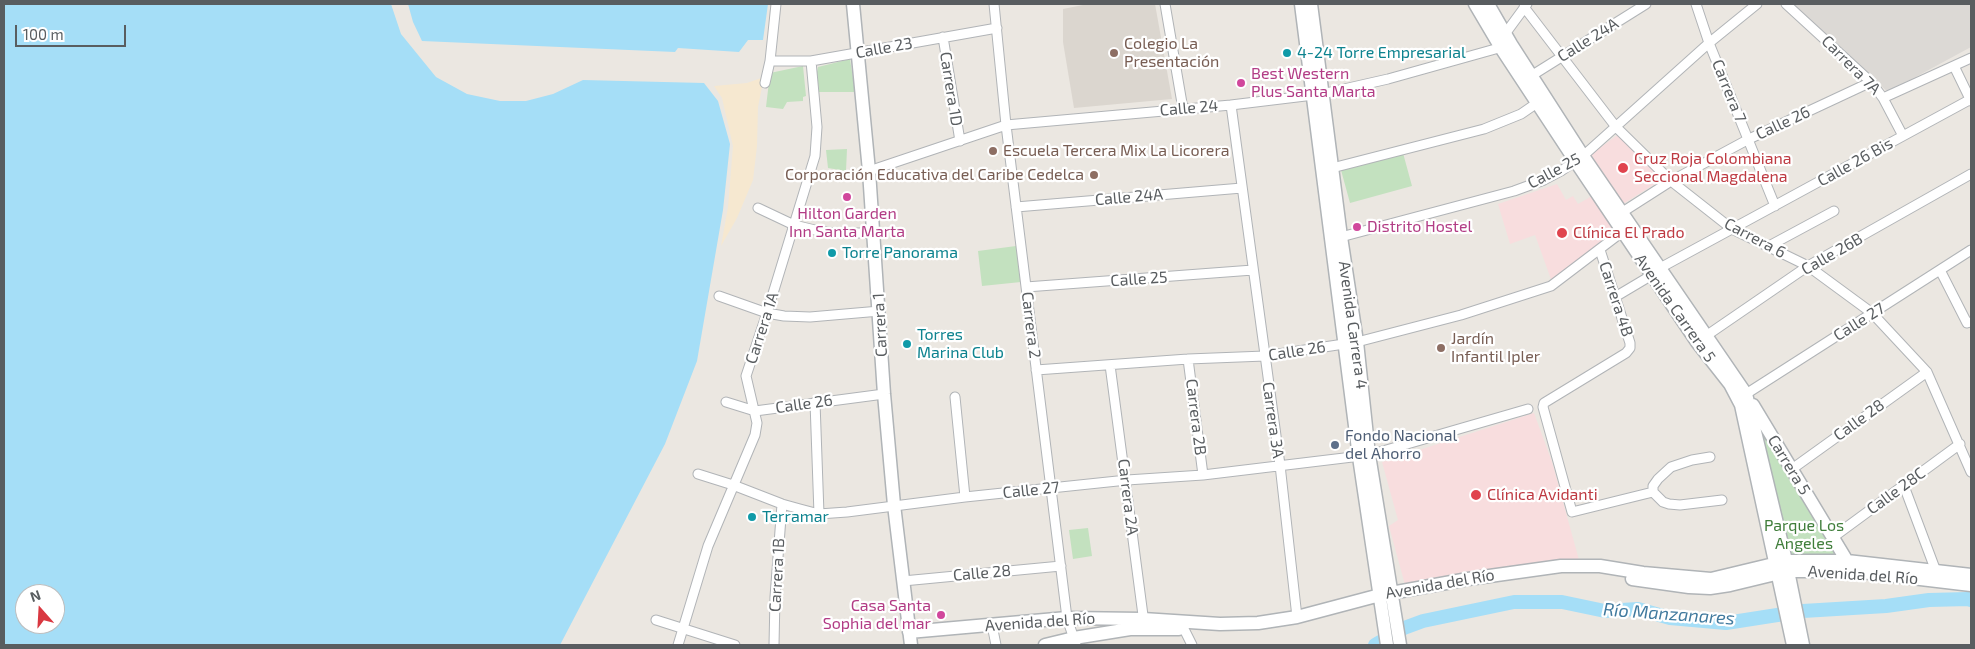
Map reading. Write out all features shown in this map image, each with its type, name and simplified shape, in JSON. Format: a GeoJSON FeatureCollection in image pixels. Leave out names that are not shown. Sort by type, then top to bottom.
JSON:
{"type":"FeatureCollection","features":[{"type":"Feature","properties":{"kind":"street"},"geometry":{"type":"LineString","coordinates":[[765,83],[770,61],[776,4]]}},
{"type":"Feature","properties":{"kind":"street","name":"Carrera 1"},"geometry":{"type":"LineString","coordinates":[[853,4],[869,171],[880,311],[884,394],[894,505],[911,645]]}},
{"type":"Feature","properties":{"kind":"street","name":"Carrera 2"},"geometry":{"type":"LineString","coordinates":[[994,4],[1006,125],[1050,488],[1067,618],[1075,642]]}},
{"type":"Feature","properties":{"kind":"street"},"geometry":{"type":"LineString","coordinates":[[1165,4],[1183,109]]}},
{"type":"Feature","properties":{"kind":"street","name":"Avenida Carrera 4"},"geometry":{"type":"LineString","coordinates":[[1301,4],[1332,168],[1336,238]]}},
{"type":"Feature","properties":{"kind":"street","name":"Avenida Carrera 4"},"geometry":{"type":"LineString","coordinates":[[1311,4],[1317,95],[1351,343],[1364,456],[1387,598],[1397,621],[1400,645]]}},
{"type":"Feature","properties":{"kind":"street","name":"Avenida Carrera 5"},"geometry":{"type":"LineString","coordinates":[[1475,4],[1531,76],[1622,232],[1656,272]]}},
{"type":"Feature","properties":{"kind":"street","name":"Avenida Carrera 5"},"geometry":{"type":"LineString","coordinates":[[1488,4],[1505,42],[1537,103],[1620,212],[1656,272],[1730,384],[1740,405],[1788,590],[1795,630],[1794,645]]}},
{"type":"Feature","properties":{"kind":"street","name":"Calle 24A"},"geometry":{"type":"LineString","coordinates":[[1531,76],[1646,4]]}},
{"type":"Feature","properties":{"kind":"street","name":"Carrera 7"},"geometry":{"type":"LineString","coordinates":[[1696,4],[1709,43],[1775,206]]}},
{"type":"Feature","properties":{"kind":"street","name":"Calle 25"},"geometry":{"type":"LineString","coordinates":[[1336,238],[1514,191],[1544,180],[1579,159],[1709,43],[1757,4]]}},
{"type":"Feature","properties":{"kind":"street","name":"Carrera 7A"},"geometry":{"type":"LineString","coordinates":[[1786,4],[1871,82],[1883,98],[1903,136]]}},
{"type":"Feature","properties":{"kind":"street"},"geometry":{"type":"LineString","coordinates":[[1505,42],[1526,5]]}},
{"type":"Feature","properties":{"kind":"street","name":"Carrera 6"},"geometry":{"type":"LineString","coordinates":[[1526,5],[1561,56],[1616,127],[1671,181],[1732,229],[1808,266],[1872,313],[1927,372],[1971,472]]}},
{"type":"Feature","properties":{"kind":"street","name":"Calle 23"},"geometry":{"type":"LineString","coordinates":[[770,61],[811,61],[996,28]]}},
{"type":"Feature","properties":{"kind":"street","name":"Carrera 1D"},"geometry":{"type":"LineString","coordinates":[[943,38],[960,141]]}},
{"type":"Feature","properties":{"kind":"street","name":"Calle 24"},"geometry":{"type":"LineString","coordinates":[[869,171],[1006,125],[1231,105],[1317,95],[1388,79],[1505,42]]}},
{"type":"Feature","properties":{"kind":"street"},"geometry":{"type":"LineString","coordinates":[[1883,98],[1971,58]]}},
{"type":"Feature","properties":{"kind":"street","name":"Carrera 1A"},"geometry":{"type":"LineString","coordinates":[[678,645],[708,546],[758,424],[746,376],[815,156],[817,141],[811,61]]}},
{"type":"Feature","properties":{"kind":"street"},"geometry":{"type":"LineString","coordinates":[[1954,66],[1971,100]]}},
{"type":"Feature","properties":{"kind":"street","name":"Calle 26"},"geometry":{"type":"LineString","coordinates":[[1620,212],[1671,181],[1749,139],[1871,82]]}},
{"type":"Feature","properties":{"kind":"street","name":"Calle 26 Bis"},"geometry":{"type":"LineString","coordinates":[[1615,297],[1732,229],[1971,100]]}},
{"type":"Feature","properties":{"kind":"street"},"geometry":{"type":"LineString","coordinates":[[1332,168],[1484,129],[1521,114],[1537,103]]}},
{"type":"Feature","properties":{"kind":"street","name":"Carrera 3A"},"geometry":{"type":"LineString","coordinates":[[1231,105],[1280,465],[1298,618]]}},
{"type":"Feature","properties":{"kind":"street","name":"Calle 26B"},"geometry":{"type":"LineString","coordinates":[[1701,339],[1808,266],[1971,174]]}},
{"type":"Feature","properties":{"kind":"street","name":"Calle 24A"},"geometry":{"type":"LineString","coordinates":[[1016,207],[1242,188]]}},
{"type":"Feature","properties":{"kind":"street"},"geometry":{"type":"LineString","coordinates":[[758,208],[794,225],[833,233],[874,233]]}},
{"type":"Feature","properties":{"kind":"street"},"geometry":{"type":"LineString","coordinates":[[1769,246],[1834,210]]}},
{"type":"Feature","properties":{"kind":"street","name":"Calle 26"},"geometry":{"type":"LineString","coordinates":[[1036,370],[1188,359],[1265,356],[1351,343],[1461,314],[1551,286],[1622,232]]}},
{"type":"Feature","properties":{"kind":"street","name":"Carrera 4B"},"geometry":{"type":"LineString","coordinates":[[1600,250],[1630,348],[1626,353],[1544,403],[1546,416],[1572,512],[1653,492]]}},
{"type":"Feature","properties":{"kind":"street","name":"Calle 27"},"geometry":{"type":"LineString","coordinates":[[1746,394],[1971,250]]}},
{"type":"Feature","properties":{"kind":"street","name":"Calle 25"},"geometry":{"type":"LineString","coordinates":[[1026,287],[1253,270]]}},
{"type":"Feature","properties":{"kind":"street"},"geometry":{"type":"LineString","coordinates":[[1940,270],[1969,322]]}},
{"type":"Feature","properties":{"kind":"street"},"geometry":{"type":"LineString","coordinates":[[719,296],[767,313],[784,316],[810,317],[880,311]]}},
{"type":"Feature","properties":{"kind":"street","name":"Avenida Carrera 5"},"geometry":{"type":"LineString","coordinates":[[1701,339],[1746,394],[1782,567]]}},
{"type":"Feature","properties":{"kind":"street","name":"Carrera 2B"},"geometry":{"type":"LineString","coordinates":[[1188,359],[1203,475]]}},
{"type":"Feature","properties":{"kind":"street","name":"Carrera 2A"},"geometry":{"type":"LineString","coordinates":[[1110,365],[1144,624]]}},
{"type":"Feature","properties":{"kind":"street","name":"Calle 28"},"geometry":{"type":"LineString","coordinates":[[1792,469],[1927,372]]}},
{"type":"Feature","properties":{"kind":"street","name":"Calle 26"},"geometry":{"type":"LineString","coordinates":[[726,402],[755,411],[884,394]]}},
{"type":"Feature","properties":{"kind":"street","name":"Carrera 5"},"geometry":{"type":"LineString","coordinates":[[1746,394],[1848,562]]}},
{"type":"Feature","properties":{"kind":"street"},"geometry":{"type":"LineString","coordinates":[[955,397],[965,497]]}},
{"type":"Feature","properties":{"kind":"street"},"geometry":{"type":"LineString","coordinates":[[815,402],[820,514]]}},
{"type":"Feature","properties":{"kind":"street"},"geometry":{"type":"LineString","coordinates":[[1364,456],[1528,408]]}},
{"type":"Feature","properties":{"kind":"street","name":"Calle 28C"},"geometry":{"type":"LineString","coordinates":[[1832,538],[1960,444]]}},
{"type":"Feature","properties":{"kind":"street","name":"Calle 27"},"geometry":{"type":"LineString","coordinates":[[698,474],[782,504],[820,514],[1126,480],[1203,475],[1364,456]]}},
{"type":"Feature","properties":{"kind":"street"},"geometry":{"type":"LineString","coordinates":[[1710,457],[1692,460],[1671,467],[1658,479],[1653,486],[1653,492],[1663,502],[1669,504],[1680,505],[1722,500]]}},
{"type":"Feature","properties":{"kind":"street"},"geometry":{"type":"LineString","coordinates":[[1904,486],[1938,576]]}},
{"type":"Feature","properties":{"kind":"street","name":"Carrera 1B"},"geometry":{"type":"LineString","coordinates":[[774,645],[775,597],[782,504]]}},
{"type":"Feature","properties":{"kind":"street","name":"Avenida del Río"},"geometry":{"type":"LineString","coordinates":[[1045,645],[1075,642],[1144,624],[1258,623],[1298,618],[1387,598],[1469,585],[1561,574],[1600,574],[1689,587],[1710,588],[1730,586],[1782,567],[1848,562],[1938,576],[1971,585]]}},
{"type":"Feature","properties":{"kind":"street","name":"Calle 28"},"geometry":{"type":"LineString","coordinates":[[903,581],[1060,566]]}},
{"type":"Feature","properties":{"kind":"street","name":"Avenida del Río"},"geometry":{"type":"LineString","coordinates":[[1782,567],[1938,576],[1971,575]]}},
{"type":"Feature","properties":{"kind":"street","name":"Avenida Carrera 4"},"geometry":{"type":"LineString","coordinates":[[1387,598],[1384,622],[1387,645]]}},
{"type":"Feature","properties":{"kind":"street","name":"Avenida del Río"},"geometry":{"type":"LineString","coordinates":[[909,632],[1067,618],[1184,629],[1259,632],[1302,625],[1387,598]]}},
{"type":"Feature","properties":{"kind":"street"},"geometry":{"type":"LineString","coordinates":[[656,620],[735,645]]}},
{"type":"Feature","properties":{"kind":"street"},"geometry":{"type":"LineString","coordinates":[[992,625],[996,645]]}},
{"type":"Feature","properties":{"kind":"street"},"geometry":{"type":"LineString","coordinates":[[1184,629],[1192,645]]}},
{"type":"Feature","properties":{"kind":"street","name":"Avenida Carrera 5"},"geometry":{"type":"LineString","coordinates":[[1795,630],[1803,645]]}},
{"type":"Feature","properties":{"kind":"shaded area","name":"Colegio La Presentación"},"geometry":{"type":"Polygon","coordinates":[[[1088,4],[1155,4],[1172,99],[1074,108],[1063,42],[1063,9],[1088,4]]]}},
{"type":"Feature","properties":{"kind":"shaded area"},"geometry":{"type":"Polygon","coordinates":[[[1790,4],[1971,4],[1971,47],[1888,92],[1790,4]]]}},
{"type":"Feature","properties":{"kind":"shaded area","name":"Cruz Roja Colombiana Seccional Magdalena"},"geometry":{"type":"Polygon","coordinates":[[[1619,134],[1663,179],[1618,207],[1586,158],[1619,134]]]}},
{"type":"Feature","properties":{"kind":"shaded area","name":"Clínica El Prado"},"geometry":{"type":"Polygon","coordinates":[[[1557,184],[1566,200],[1573,196],[1578,204],[1592,196],[1620,232],[1552,282],[1535,235],[1510,244],[1498,204],[1557,184]]]}},
{"type":"Feature","properties":{"kind":"shaded area","name":"Clínica Avidanti"},"geometry":{"type":"Polygon","coordinates":[[[1534,413],[1552,462],[1579,560],[1405,585],[1389,526],[1398,520],[1382,462],[1534,413]]]}},
{"type":"Feature","properties":{"kind":"green space"},"geometry":{"type":"Polygon","coordinates":[[[850,59],[855,92],[819,92],[818,67],[850,59]]]}},
{"type":"Feature","properties":{"kind":"green space"},"geometry":{"type":"Polygon","coordinates":[[[803,66],[806,96],[803,97],[803,101],[787,102],[783,109],[766,107],[770,73],[803,66]]]}},
{"type":"Feature","properties":{"kind":"green space"},"geometry":{"type":"Polygon","coordinates":[[[847,149],[846,171],[828,168],[826,150],[847,149]]]}},
{"type":"Feature","properties":{"kind":"green space"},"geometry":{"type":"Polygon","coordinates":[[[1403,153],[1412,186],[1350,203],[1341,170],[1403,153]]]}},
{"type":"Feature","properties":{"kind":"green space"},"geometry":{"type":"Polygon","coordinates":[[[1016,246],[1021,282],[982,286],[978,251],[1016,246]]]}},
{"type":"Feature","properties":{"kind":"green space","name":"Parque Los Angeles"},"geometry":{"type":"Polygon","coordinates":[[[1756,420],[1841,558],[1787,557],[1756,420]]]}},
{"type":"Feature","properties":{"kind":"green space"},"geometry":{"type":"Polygon","coordinates":[[[1088,528],[1092,556],[1073,559],[1069,530],[1088,528]]]}},
{"type":"Feature","properties":{"kind":"sand"},"geometry":{"type":"Polygon","coordinates":[[[764,77],[758,107],[757,146],[753,180],[737,218],[721,246],[728,207],[733,146],[722,98],[714,86],[747,83],[764,77]]]}},
{"type":"Feature","properties":{"kind":"water"},"geometry":{"type":"Polygon","coordinates":[[[4,4],[391,4],[401,34],[436,77],[467,94],[500,101],[526,101],[553,94],[583,80],[704,83],[718,101],[730,144],[723,210],[697,361],[665,444],[560,645],[4,645],[4,4]]]}},
{"type":"Feature","properties":{"kind":"water"},"geometry":{"type":"Polygon","coordinates":[[[408,4],[768,4],[763,40],[748,40],[739,52],[678,48],[675,52],[422,41],[413,22],[408,4]]]}},
{"type":"Feature","properties":{"kind":"waterway","name":"Río Manzanares"},"geometry":{"type":"LineString","coordinates":[[1375,645],[1404,628],[1423,621],[1514,602],[1562,602],[1605,611],[1638,609],[1670,618],[1726,623],[1803,611],[1886,606],[1929,600],[1971,600]]}},
{"type":"Feature","properties":{"kind":"place","name":"Colegio La Presentación"},"geometry":{"type":"Point","coordinates":[1114,53]}},
{"type":"Feature","properties":{"kind":"place","name":"4-24 Torre Empresarial"},"geometry":{"type":"Point","coordinates":[1287,53]}},
{"type":"Feature","properties":{"kind":"place","name":"Best Western Plus Santa Marta"},"geometry":{"type":"Point","coordinates":[1241,83]}},
{"type":"Feature","properties":{"kind":"place","name":"Escuela Tercera Mix La Licorera"},"geometry":{"type":"Point","coordinates":[993,151]}},
{"type":"Feature","properties":{"kind":"place","name":"Cruz Roja Colombiana Seccional Magdalena"},"geometry":{"type":"Point","coordinates":[1623,168]}},
{"type":"Feature","properties":{"kind":"place","name":"Corporación Educativa del Caribe Cedelca"},"geometry":{"type":"Point","coordinates":[1094,175]}},
{"type":"Feature","properties":{"kind":"place","name":"Hilton Garden Inn Santa Marta"},"geometry":{"type":"Point","coordinates":[847,197]}},
{"type":"Feature","properties":{"kind":"place","name":"Distrito Hostel"},"geometry":{"type":"Point","coordinates":[1357,227]}},
{"type":"Feature","properties":{"kind":"place","name":"Clínica El Prado"},"geometry":{"type":"Point","coordinates":[1562,233]}},
{"type":"Feature","properties":{"kind":"place","name":"Torre Panorama"},"geometry":{"type":"Point","coordinates":[832,253]}},
{"type":"Feature","properties":{"kind":"place","name":"Torres Marina Club"},"geometry":{"type":"Point","coordinates":[907,344]}},
{"type":"Feature","properties":{"kind":"place","name":"Jardín Infantil Ipler"},"geometry":{"type":"Point","coordinates":[1441,348]}},
{"type":"Feature","properties":{"kind":"place","name":"Fondo Nacional del Ahorro"},"geometry":{"type":"Point","coordinates":[1335,445]}},
{"type":"Feature","properties":{"kind":"place","name":"Clínica Avidanti"},"geometry":{"type":"Point","coordinates":[1476,495]}},
{"type":"Feature","properties":{"kind":"place","name":"Terramar"},"geometry":{"type":"Point","coordinates":[752,517]}},
{"type":"Feature","properties":{"kind":"place","name":"Casa Santa Sophia del mar"},"geometry":{"type":"Point","coordinates":[941,615]}}]}
